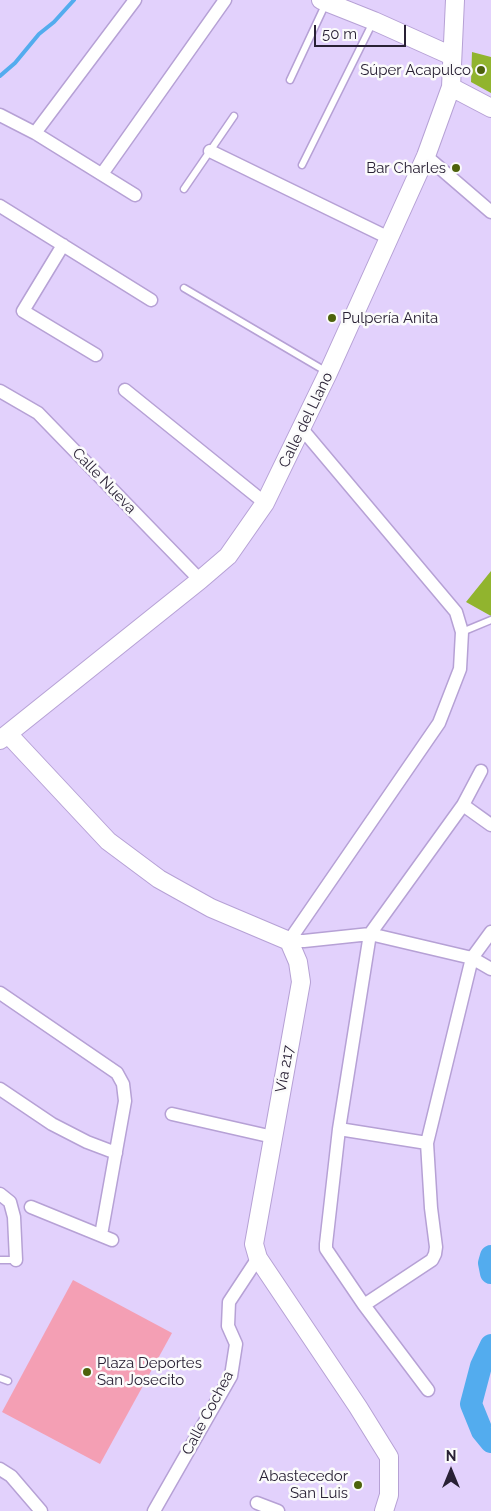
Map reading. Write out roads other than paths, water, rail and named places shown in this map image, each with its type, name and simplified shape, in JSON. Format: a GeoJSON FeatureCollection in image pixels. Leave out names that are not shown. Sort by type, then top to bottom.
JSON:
{"type":"FeatureCollection","features":[{"type":"Feature","properties":{"kind":"main road","name":"Calle del Llano"},"geometry":{"type":"LineString","coordinates":[[4,737],[228,556],[265,503],[328,373],[426,156],[451,87],[455,0]]}},
{"type":"Feature","properties":{"kind":"main road"},"geometry":{"type":"LineString","coordinates":[[324,1],[452,56]]}},
{"type":"Feature","properties":{"kind":"main road"},"geometry":{"type":"LineString","coordinates":[[451,87],[491,108]]}},
{"type":"Feature","properties":{"kind":"main road"},"geometry":{"type":"LineString","coordinates":[[4,737],[108,841],[159,879],[212,908],[289,941]]}},
{"type":"Feature","properties":{"kind":"main road","name":"Vía 217"},"geometry":{"type":"LineString","coordinates":[[289,941],[298,962],[301,982],[254,1244],[258,1258],[358,1407],[389,1457],[390,1495],[384,1511]]}},
{"type":"Feature","properties":{"kind":"street"},"geometry":{"type":"LineString","coordinates":[[36,133],[135,0]]}},
{"type":"Feature","properties":{"kind":"street"},"geometry":{"type":"LineString","coordinates":[[102,174],[225,0]]}},
{"type":"Feature","properties":{"kind":"street"},"geometry":{"type":"LineString","coordinates":[[0,115],[36,133],[135,195]]}},
{"type":"Feature","properties":{"kind":"street"},"geometry":{"type":"LineString","coordinates":[[210,151],[389,238]]}},
{"type":"Feature","properties":{"kind":"street"},"geometry":{"type":"LineString","coordinates":[[426,156],[491,212]]}},
{"type":"Feature","properties":{"kind":"street"},"geometry":{"type":"LineString","coordinates":[[0,206],[151,300]]}},
{"type":"Feature","properties":{"kind":"street"},"geometry":{"type":"LineString","coordinates":[[63,245],[23,311],[96,355]]}},
{"type":"Feature","properties":{"kind":"street","name":"Calle Nueva"},"geometry":{"type":"LineString","coordinates":[[0,390],[38,413],[200,580]]}},
{"type":"Feature","properties":{"kind":"street"},"geometry":{"type":"LineString","coordinates":[[125,390],[265,503]]}},
{"type":"Feature","properties":{"kind":"street"},"geometry":{"type":"LineString","coordinates":[[289,941],[439,723],[460,669],[462,632],[456,612],[302,429]]}},
{"type":"Feature","properties":{"kind":"street"},"geometry":{"type":"LineString","coordinates":[[428,1390],[364,1305],[326,1249],[339,1129],[370,934],[463,805],[481,771]]}},
{"type":"Feature","properties":{"kind":"street"},"geometry":{"type":"LineString","coordinates":[[463,805],[491,825]]}},
{"type":"Feature","properties":{"kind":"street"},"geometry":{"type":"LineString","coordinates":[[364,1305],[432,1260],[436,1254],[427,1143],[472,958],[491,932]]}},
{"type":"Feature","properties":{"kind":"street"},"geometry":{"type":"LineString","coordinates":[[289,941],[370,934],[472,958],[491,969]]}},
{"type":"Feature","properties":{"kind":"street"},"geometry":{"type":"LineString","coordinates":[[0,993],[117,1073],[123,1084],[125,1101],[116,1153],[106,1238],[31,1206]]}},
{"type":"Feature","properties":{"kind":"street"},"geometry":{"type":"LineString","coordinates":[[0,1089],[52,1124],[87,1142],[116,1153]]}},
{"type":"Feature","properties":{"kind":"street"},"geometry":{"type":"LineString","coordinates":[[172,1114],[273,1137]]}},
{"type":"Feature","properties":{"kind":"street"},"geometry":{"type":"LineString","coordinates":[[339,1129],[427,1143]]}},
{"type":"Feature","properties":{"kind":"street"},"geometry":{"type":"LineString","coordinates":[[0,1194],[10,1202],[14,1217],[16,1260]]}},
{"type":"Feature","properties":{"kind":"street","name":"Calle Cochea"},"geometry":{"type":"LineString","coordinates":[[154,1511],[231,1376],[236,1344],[228,1326],[229,1302],[258,1258]]}},
{"type":"Feature","properties":{"kind":"street"},"geometry":{"type":"LineString","coordinates":[[0,1470],[11,1476],[40,1511]]}},
{"type":"Feature","properties":{"kind":"street"},"geometry":{"type":"LineString","coordinates":[[258,1503],[278,1511]]}},
{"type":"Feature","properties":{"kind":"lane"},"geometry":{"type":"LineString","coordinates":[[290,80],[324,1]]}},
{"type":"Feature","properties":{"kind":"lane"},"geometry":{"type":"LineString","coordinates":[[302,166],[374,21]]}},
{"type":"Feature","properties":{"kind":"lane"},"geometry":{"type":"LineString","coordinates":[[184,190],[234,116]]}},
{"type":"Feature","properties":{"kind":"lane"},"geometry":{"type":"LineString","coordinates":[[184,288],[328,373]]}},
{"type":"Feature","properties":{"kind":"lane"},"geometry":{"type":"LineString","coordinates":[[462,632],[491,620]]}},
{"type":"Feature","properties":{"kind":"lane"},"geometry":{"type":"LineString","coordinates":[[0,1260],[16,1260]]}},
{"type":"Feature","properties":{"kind":"lane"},"geometry":{"type":"LineString","coordinates":[[0,1378],[8,1381]]}},
{"type":"Feature","properties":{"kind":"waterway"},"geometry":{"type":"LineString","coordinates":[[0,76],[15,63],[39,34],[54,22],[74,0]]}},
{"type":"Feature","properties":{"kind":"waterway"},"geometry":{"type":"LineString","coordinates":[[491,1256],[489,1263],[491,1273]]}},
{"type":"Feature","properties":{"kind":"waterway"},"geometry":{"type":"LineString","coordinates":[[491,1345],[481,1366],[471,1404],[482,1431],[491,1442]]}},
{"type":"Feature","properties":{"kind":"place","name":"Súper Acapulco"},"geometry":{"type":"Point","coordinates":[481,70]}},
{"type":"Feature","properties":{"kind":"place","name":"Bar Charles"},"geometry":{"type":"Point","coordinates":[456,168]}},
{"type":"Feature","properties":{"kind":"place","name":"Pulpería Anita"},"geometry":{"type":"Point","coordinates":[332,318]}},
{"type":"Feature","properties":{"kind":"place","name":"Plaza Deportes San Josecito"},"geometry":{"type":"Point","coordinates":[87,1372]}},
{"type":"Feature","properties":{"kind":"place","name":"Abastecedor San Luis"},"geometry":{"type":"Point","coordinates":[358,1485]}}]}
